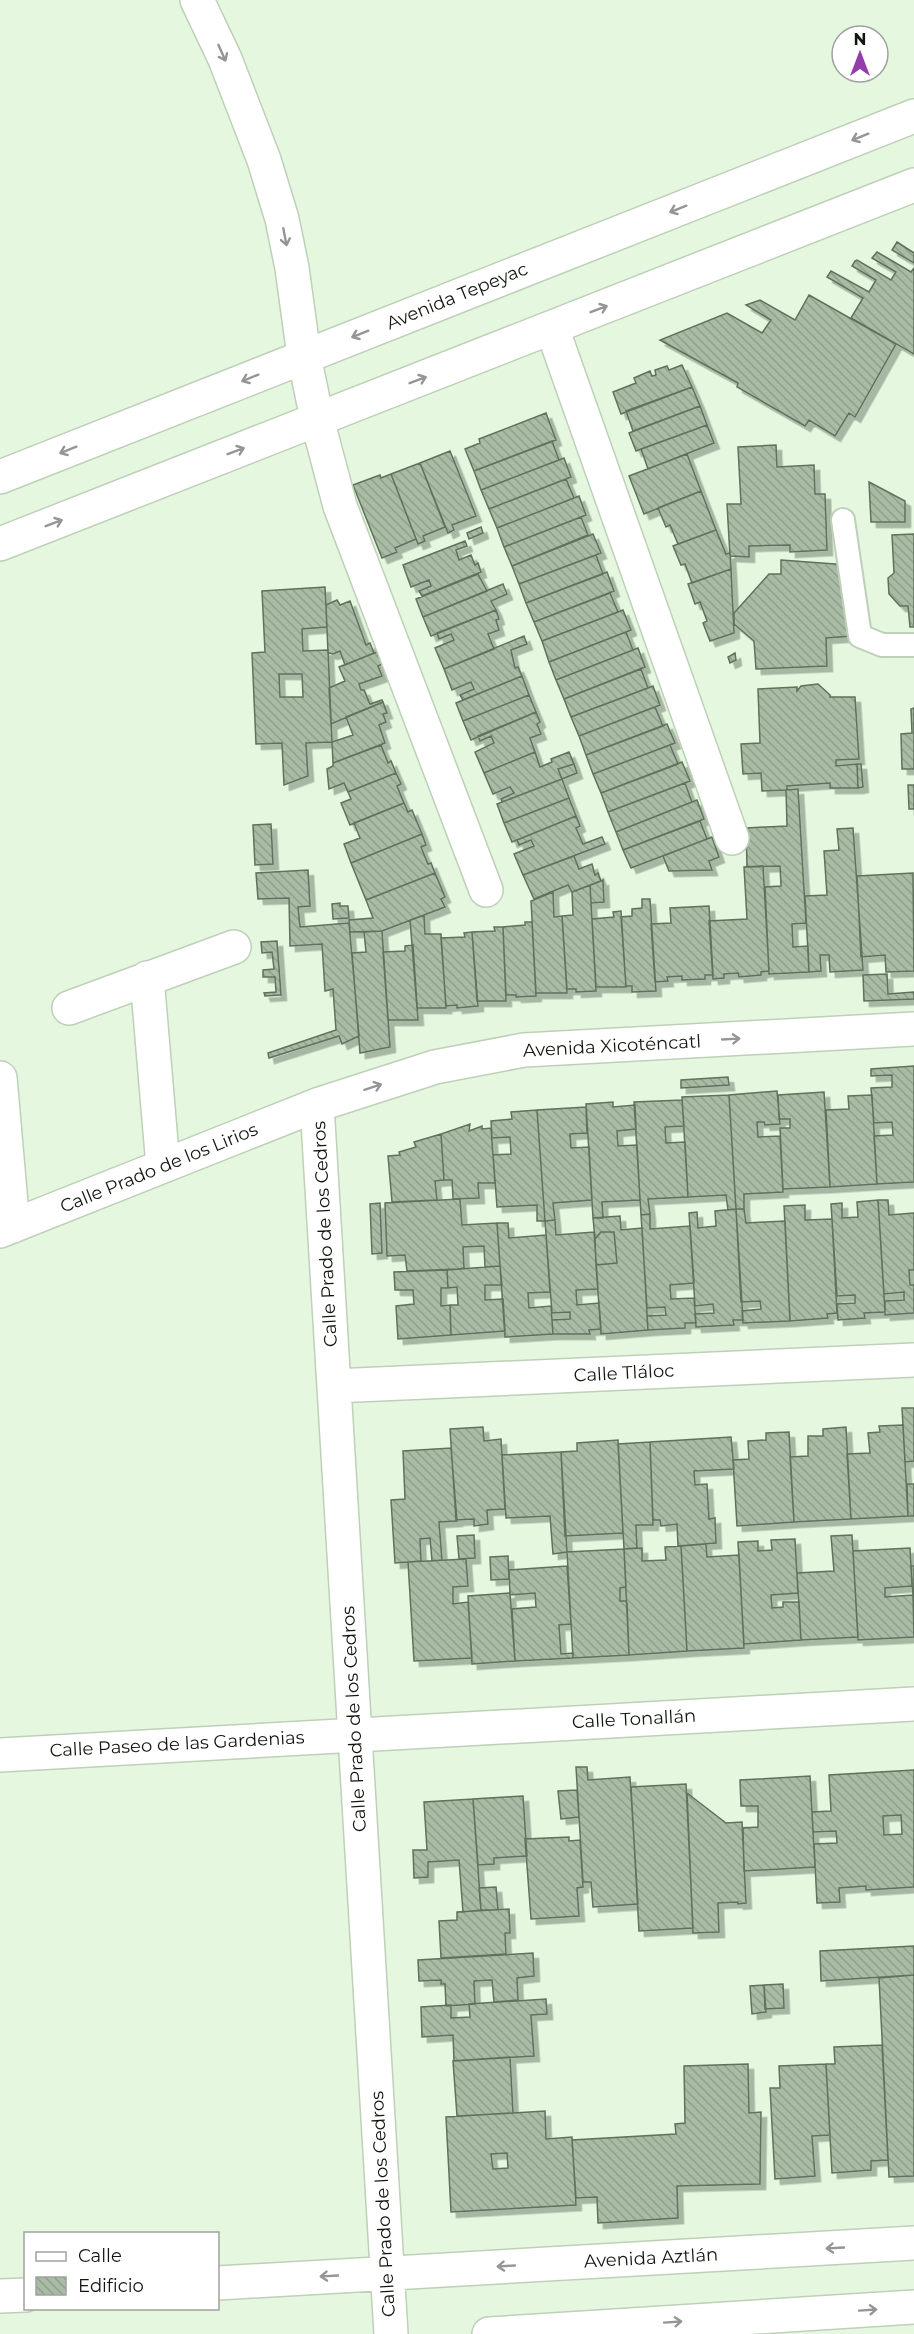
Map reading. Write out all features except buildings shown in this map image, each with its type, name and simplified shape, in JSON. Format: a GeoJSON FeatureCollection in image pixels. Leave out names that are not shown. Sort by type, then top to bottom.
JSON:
{"type":"FeatureCollection","features":[{"type":"Feature","properties":{"kind":"street"},"geometry":{"type":"LineString","coordinates":[[197,0],[225,59],[264,160],[282,219],[292,268],[304,356],[317,420],[340,506],[486,891]]}},
{"type":"Feature","properties":{"kind":"street","name":"Avenida Tepeyac"},"geometry":{"type":"LineString","coordinates":[[0,477],[914,116]]}},
{"type":"Feature","properties":{"kind":"street"},"geometry":{"type":"LineString","coordinates":[[0,544],[914,185]]}},
{"type":"Feature","properties":{"kind":"street"},"geometry":{"type":"LineString","coordinates":[[552,328],[732,838]]}},
{"type":"Feature","properties":{"kind":"street"},"geometry":{"type":"LineString","coordinates":[[69,1008],[234,947]]}},
{"type":"Feature","properties":{"kind":"street"},"geometry":{"type":"LineString","coordinates":[[147,978],[163,1166]]}},
{"type":"Feature","properties":{"kind":"street","name":"Avenida Xicoténcatl"},"geometry":{"type":"LineString","coordinates":[[317,1105],[435,1067],[524,1050],[914,1029]]}},
{"type":"Feature","properties":{"kind":"street"},"geometry":{"type":"LineString","coordinates":[[0,1077],[6,1228]]}},
{"type":"Feature","properties":{"kind":"street","name":"Calle Prado de los Lirios"},"geometry":{"type":"LineString","coordinates":[[6,1228],[317,1105]]}},
{"type":"Feature","properties":{"kind":"street","name":"Calle Prado de los Cedros"},"geometry":{"type":"LineString","coordinates":[[317,1105],[391,2334]]}},
{"type":"Feature","properties":{"kind":"street","name":"Calle Tláloc"},"geometry":{"type":"LineString","coordinates":[[334,1386],[914,1360]]}},
{"type":"Feature","properties":{"kind":"street","name":"Calle Tonallán"},"geometry":{"type":"LineString","coordinates":[[355,1734],[914,1704]]}},
{"type":"Feature","properties":{"kind":"street","name":"Calle Paseo de las Gardenias"},"geometry":{"type":"LineString","coordinates":[[0,1755],[355,1734]]}},
{"type":"Feature","properties":{"kind":"street","name":"Avenida Aztlán"},"geometry":{"type":"LineString","coordinates":[[219,2283],[914,2243]]}},
{"type":"Feature","properties":{"kind":"street"},"geometry":{"type":"LineString","coordinates":[[0,2296],[24,2295]]}},
{"type":"Feature","properties":{"kind":"street"},"geometry":{"type":"LineString","coordinates":[[489,2334],[914,2307]]}},
{"type":"Feature","properties":{"kind":"lane"},"geometry":{"type":"LineString","coordinates":[[843,520],[860,636],[882,645],[914,645]]}}]}
